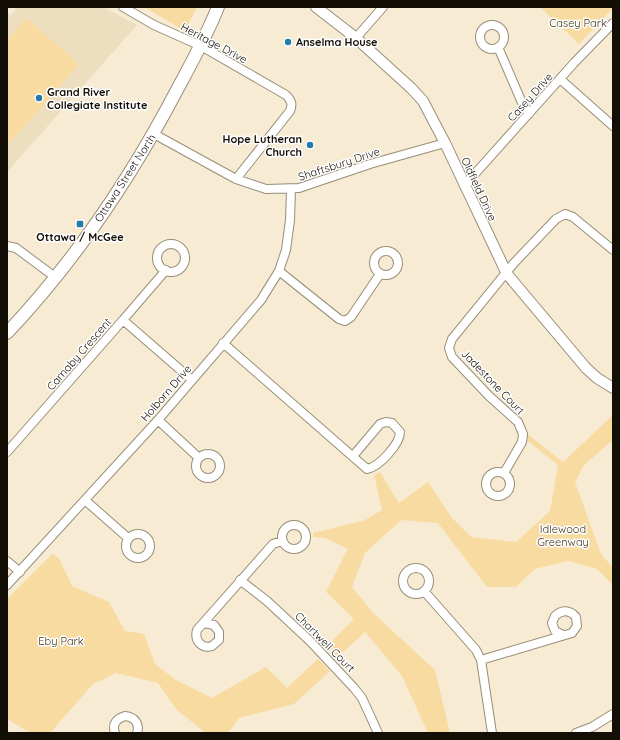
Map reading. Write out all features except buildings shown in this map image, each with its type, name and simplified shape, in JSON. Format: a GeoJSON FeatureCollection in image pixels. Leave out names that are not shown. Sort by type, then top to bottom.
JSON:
{"type":"FeatureCollection","features":[{"type":"Feature","properties":{"kind":"main road","name":"Ottawa Street North"},"geometry":{"type":"LineString","coordinates":[[7,333],[54,277],[116,193],[154,134],[201,46],[218,7]]}},
{"type":"Feature","properties":{"kind":"street","name":"Heritage Drive"},"geometry":{"type":"LineString","coordinates":[[123,7],[154,25],[201,46],[286,95],[292,103],[290,111],[236,179]]}},
{"type":"Feature","properties":{"kind":"street","name":"Oldfield Drive"},"geometry":{"type":"LineString","coordinates":[[316,7],[356,38],[411,88],[423,101],[446,144],[464,186],[507,274],[586,368],[597,378],[613,388]]}},
{"type":"Feature","properties":{"kind":"street"},"geometry":{"type":"LineString","coordinates":[[356,38],[383,7]]}},
{"type":"Feature","properties":{"kind":"street","name":"Casey Drive"},"geometry":{"type":"LineString","coordinates":[[464,186],[560,79],[613,23]]}},
{"type":"Feature","properties":{"kind":"street"},"geometry":{"type":"LineString","coordinates":[[498,47],[523,105],[529,114]]}},
{"type":"Feature","properties":{"kind":"street"},"geometry":{"type":"LineString","coordinates":[[560,79],[613,126]]}},
{"type":"Feature","properties":{"kind":"street","name":"Shaftsbury Drive"},"geometry":{"type":"LineString","coordinates":[[154,134],[236,179],[266,189],[291,190],[307,186],[370,164],[446,144]]}},
{"type":"Feature","properties":{"kind":"street","name":"Holborn Drive"},"geometry":{"type":"LineString","coordinates":[[7,585],[86,501],[158,420],[260,300],[279,271],[286,250],[290,220],[291,190]]}},
{"type":"Feature","properties":{"kind":"street","name":"Jadestone Court"},"geometry":{"type":"LineString","coordinates":[[504,473],[522,442],[523,434],[518,422],[489,396],[452,357],[449,348],[452,339],[556,219],[565,214],[573,217],[613,250]]}},
{"type":"Feature","properties":{"kind":"street"},"geometry":{"type":"LineString","coordinates":[[7,246],[16,248],[54,277]]}},
{"type":"Feature","properties":{"kind":"street"},"geometry":{"type":"LineString","coordinates":[[123,320],[166,270]]}},
{"type":"Feature","properties":{"kind":"street"},"geometry":{"type":"LineString","coordinates":[[279,271],[339,319],[345,321],[351,317],[380,274]]}},
{"type":"Feature","properties":{"kind":"street","name":"Carnaby Crescent"},"geometry":{"type":"LineString","coordinates":[[7,452],[123,320],[192,380]]}},
{"type":"Feature","properties":{"kind":"street"},"geometry":{"type":"LineString","coordinates":[[223,343],[367,469],[374,468],[400,438],[400,432],[392,423],[386,422],[380,424],[353,456]]}},
{"type":"Feature","properties":{"kind":"street"},"geometry":{"type":"LineString","coordinates":[[158,420],[199,458]]}},
{"type":"Feature","properties":{"kind":"street"},"geometry":{"type":"LineString","coordinates":[[86,501],[128,538]]}},
{"type":"Feature","properties":{"kind":"street"},"geometry":{"type":"LineString","coordinates":[[204,623],[273,544],[282,541]]}},
{"type":"Feature","properties":{"kind":"street"},"geometry":{"type":"LineString","coordinates":[[7,561],[20,572]]}},
{"type":"Feature","properties":{"kind":"street","name":"Chartwell Court"},"geometry":{"type":"LineString","coordinates":[[240,580],[267,601],[310,641],[354,688],[362,698],[378,733]]}},
{"type":"Feature","properties":{"kind":"street"},"geometry":{"type":"LineString","coordinates":[[424,591],[476,650],[481,660],[492,733]]}},
{"type":"Feature","properties":{"kind":"street"},"geometry":{"type":"LineString","coordinates":[[481,660],[563,635]]}},
{"type":"Feature","properties":{"kind":"street"},"geometry":{"type":"LineString","coordinates":[[576,733],[592,727],[613,714]]}},
{"type":"Feature","properties":{"kind":"street"},"geometry":{"type":"LineString","coordinates":[[115,733],[114,725],[116,721],[125,716],[136,721],[138,728],[137,733]]}},
{"type":"Feature","properties":{"kind":"shaded area","name":"Grand River Collegiate Institute"},"geometry":{"type":"Polygon","coordinates":[[[17,7],[103,7],[137,25],[7,172],[7,13],[11,15],[17,7]]]}},
{"type":"Feature","properties":{"kind":"green space"},"geometry":{"type":"Polygon","coordinates":[[[144,7],[197,7],[185,31],[144,7]]]}},
{"type":"Feature","properties":{"kind":"green space","name":"Casey Park"},"geometry":{"type":"Polygon","coordinates":[[[540,7],[613,7],[613,8],[579,44],[540,7]]]}},
{"type":"Feature","properties":{"kind":"green space"},"geometry":{"type":"Polygon","coordinates":[[[26,18],[79,64],[10,143],[7,140],[7,40],[26,18]]]}},
{"type":"Feature","properties":{"kind":"green space","name":"Idlewood Greenway"},"geometry":{"type":"Polygon","coordinates":[[[613,415],[613,440],[584,465],[575,482],[601,554],[613,568],[613,585],[597,569],[568,561],[535,569],[516,587],[487,587],[438,523],[401,520],[365,553],[352,587],[373,613],[435,670],[450,733],[428,733],[402,676],[365,632],[338,657],[327,646],[354,619],[326,592],[348,549],[325,538],[313,537],[313,533],[365,520],[382,510],[374,475],[380,472],[399,503],[428,482],[453,519],[471,537],[516,542],[550,511],[558,465],[525,439],[526,433],[563,462],[613,415]]]}},
{"type":"Feature","properties":{"kind":"green space","name":"Eby Park"},"geometry":{"type":"Polygon","coordinates":[[[53,553],[60,560],[72,586],[109,602],[125,631],[144,634],[155,664],[176,680],[212,698],[266,667],[287,688],[318,659],[330,671],[294,704],[239,718],[228,733],[206,733],[177,710],[158,683],[116,673],[93,684],[50,733],[31,733],[7,719],[7,599],[53,553]]]}},
{"type":"Feature","properties":{"kind":"place","name":"Anselma House"},"geometry":{"type":"Point","coordinates":[288,42]}},
{"type":"Feature","properties":{"kind":"place","name":"Grand River Collegiate Institute"},"geometry":{"type":"Point","coordinates":[39,98]}},
{"type":"Feature","properties":{"kind":"place","name":"Hope Lutheran Church"},"geometry":{"type":"Point","coordinates":[310,145]}},
{"type":"Feature","properties":{"kind":"place","name":"Ottawa / McGee"},"geometry":{"type":"Point","coordinates":[80,224]}}]}
